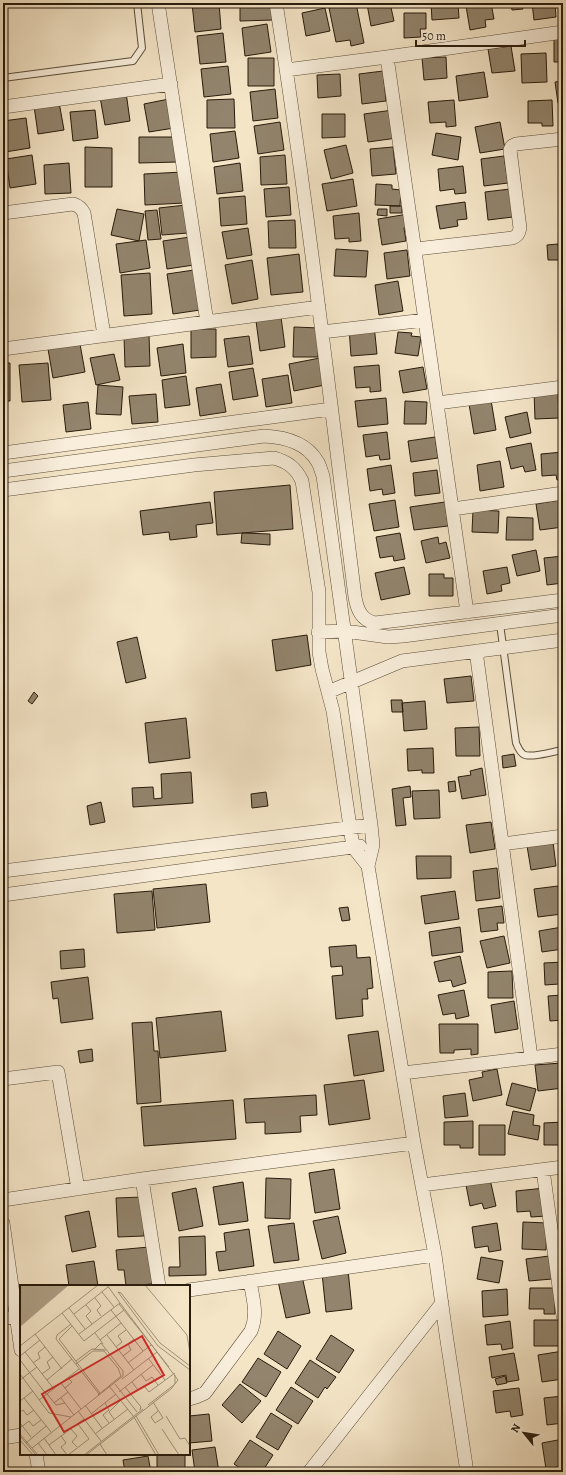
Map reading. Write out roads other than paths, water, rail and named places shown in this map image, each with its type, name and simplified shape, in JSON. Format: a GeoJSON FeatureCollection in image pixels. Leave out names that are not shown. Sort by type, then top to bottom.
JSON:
{"type":"FeatureCollection","features":[{"type":"Feature","properties":{"kind":"street"},"geometry":{"type":"LineString","coordinates":[[158,3],[207,322]]}},
{"type":"Feature","properties":{"kind":"street"},"geometry":{"type":"LineString","coordinates":[[276,3],[319,307],[357,607],[364,618],[375,623],[563,600]]}},
{"type":"Feature","properties":{"kind":"street"},"geometry":{"type":"LineString","coordinates":[[286,70],[387,58],[563,32]]}},
{"type":"Feature","properties":{"kind":"street"},"geometry":{"type":"LineString","coordinates":[[387,58],[416,249],[467,612]]}},
{"type":"Feature","properties":{"kind":"street"},"geometry":{"type":"LineString","coordinates":[[3,107],[171,84]]}},
{"type":"Feature","properties":{"kind":"street"},"geometry":{"type":"LineString","coordinates":[[416,249],[512,238],[516,236],[519,233],[520,228],[510,150],[512,146],[516,144],[563,139]]}},
{"type":"Feature","properties":{"kind":"street"},"geometry":{"type":"LineString","coordinates":[[3,213],[73,204],[82,209],[84,213],[104,335]]}},
{"type":"Feature","properties":{"kind":"street"},"geometry":{"type":"LineString","coordinates":[[3,349],[319,307]]}},
{"type":"Feature","properties":{"kind":"street"},"geometry":{"type":"LineString","coordinates":[[322,332],[425,320]]}},
{"type":"Feature","properties":{"kind":"street"},"geometry":{"type":"LineString","coordinates":[[437,403],[563,387]]}},
{"type":"Feature","properties":{"kind":"street"},"geometry":{"type":"LineString","coordinates":[[3,453],[331,410]]}},
{"type":"Feature","properties":{"kind":"street"},"geometry":{"type":"LineString","coordinates":[[278,416],[280,437]]}},
{"type":"Feature","properties":{"kind":"street"},"geometry":{"type":"LineString","coordinates":[[3,470],[264,436],[280,437],[294,441],[308,450],[317,461],[323,476],[371,825],[373,845],[368,866],[414,1143],[436,1255],[468,1472]]}},
{"type":"Feature","properties":{"kind":"street"},"geometry":{"type":"LineString","coordinates":[[192,445],[194,465]]}},
{"type":"Feature","properties":{"kind":"street"},"geometry":{"type":"LineString","coordinates":[[3,490],[194,465],[274,458],[284,461],[292,466],[302,481],[319,592],[319,652],[333,711],[353,847],[368,866]]}},
{"type":"Feature","properties":{"kind":"street"},"geometry":{"type":"LineString","coordinates":[[453,509],[563,493]]}},
{"type":"Feature","properties":{"kind":"street"},"geometry":{"type":"LineString","coordinates":[[326,501],[343,500]]}},
{"type":"Feature","properties":{"kind":"street"},"geometry":{"type":"LineString","coordinates":[[318,632],[345,630],[388,637],[563,615]]}},
{"type":"Feature","properties":{"kind":"street"},"geometry":{"type":"LineString","coordinates":[[328,692],[402,661],[563,640]]}},
{"type":"Feature","properties":{"kind":"street"},"geometry":{"type":"LineString","coordinates":[[476,651],[531,1057]]}},
{"type":"Feature","properties":{"kind":"street"},"geometry":{"type":"LineString","coordinates":[[3,871],[371,825]]}},
{"type":"Feature","properties":{"kind":"street"},"geometry":{"type":"LineString","coordinates":[[502,844],[563,836]]}},
{"type":"Feature","properties":{"kind":"street"},"geometry":{"type":"LineString","coordinates":[[3,895],[373,845]]}},
{"type":"Feature","properties":{"kind":"street"},"geometry":{"type":"LineString","coordinates":[[403,1073],[563,1054]]}},
{"type":"Feature","properties":{"kind":"street"},"geometry":{"type":"LineString","coordinates":[[3,1079],[58,1072],[78,1189]]}},
{"type":"Feature","properties":{"kind":"street"},"geometry":{"type":"LineString","coordinates":[[3,1200],[142,1179],[414,1143]]}},
{"type":"Feature","properties":{"kind":"street"},"geometry":{"type":"LineString","coordinates":[[422,1185],[563,1168]]}},
{"type":"Feature","properties":{"kind":"street"},"geometry":{"type":"LineString","coordinates":[[543,1170],[560,1272],[563,1316]]}},
{"type":"Feature","properties":{"kind":"street"},"geometry":{"type":"LineString","coordinates":[[142,1179],[159,1285]]}},
{"type":"Feature","properties":{"kind":"street"},"geometry":{"type":"LineString","coordinates":[[3,1223],[20,1343]]}},
{"type":"Feature","properties":{"kind":"street"},"geometry":{"type":"LineString","coordinates":[[190,1290],[436,1255]]}},
{"type":"Feature","properties":{"kind":"street"},"geometry":{"type":"LineString","coordinates":[[190,1399],[205,1393],[255,1322],[250,1281]]}},
{"type":"Feature","properties":{"kind":"street"},"geometry":{"type":"LineString","coordinates":[[309,1472],[442,1303]]}},
{"type":"Feature","properties":{"kind":"street"},"geometry":{"type":"LineString","coordinates":[[3,1318],[16,1317]]}},
{"type":"Feature","properties":{"kind":"street"},"geometry":{"type":"LineString","coordinates":[[3,1438],[20,1436]]}},
{"type":"Feature","properties":{"kind":"street"},"geometry":{"type":"LineString","coordinates":[[36,1455],[39,1472]]}},
{"type":"Feature","properties":{"kind":"lane"},"geometry":{"type":"LineString","coordinates":[[3,78],[133,61],[142,48],[137,3]]}},
{"type":"Feature","properties":{"kind":"lane"},"geometry":{"type":"LineString","coordinates":[[500,624],[516,743],[519,750],[522,754],[528,756],[563,750]]}}]}
